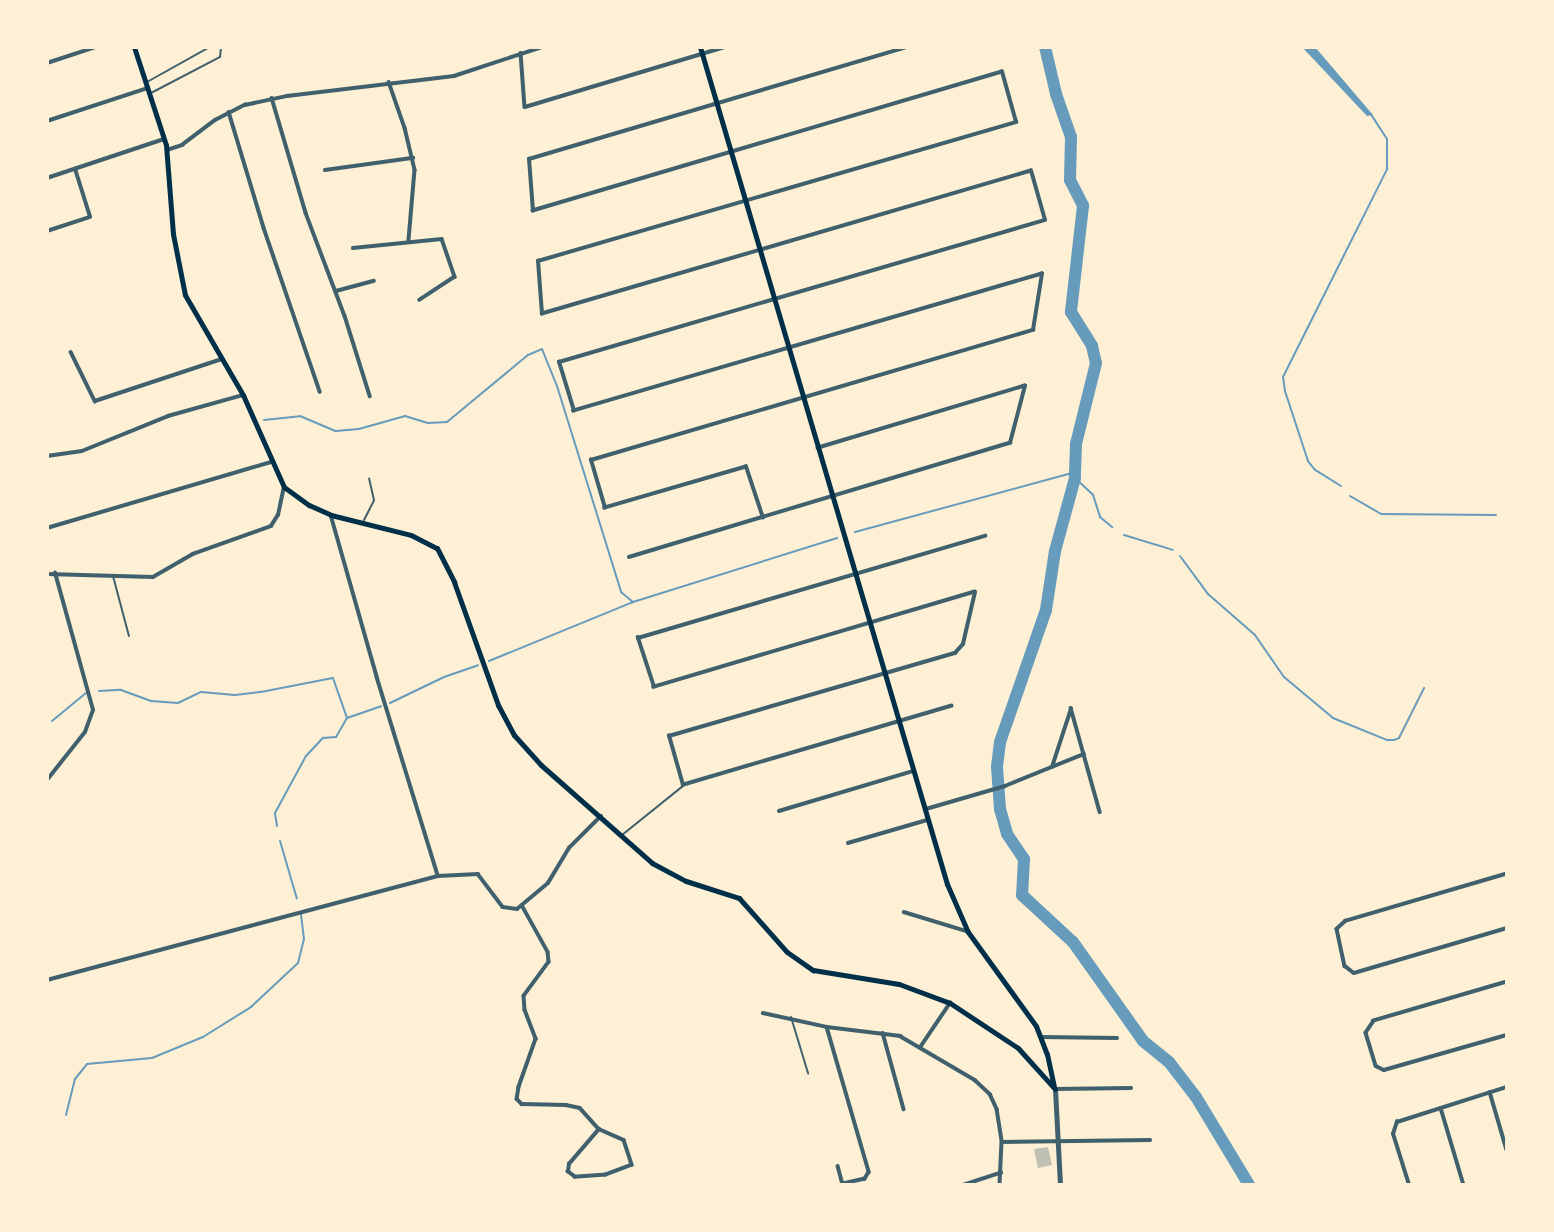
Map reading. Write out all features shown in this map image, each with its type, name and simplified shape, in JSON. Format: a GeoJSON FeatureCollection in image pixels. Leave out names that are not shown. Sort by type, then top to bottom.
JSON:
{"type":"FeatureCollection","features":[{"type":"Feature","properties":{"kind":"main road"},"geometry":{"type":"LineString","coordinates":[[134,47],[167,150],[173,234],[180,279],[191,310],[243,395],[284,487],[309,505],[331,515],[411,535],[430,543],[441,553],[495,697],[514,735],[541,765],[666,872],[739,898],[787,952],[813,970],[899,984],[950,1003],[1023,1053],[1055,1089]]}},
{"type":"Feature","properties":{"kind":"main road"},"geometry":{"type":"LineString","coordinates":[[701,51],[947,884],[968,932],[1028,1013],[1041,1037],[1055,1089]]}},
{"type":"Feature","properties":{"kind":"street"},"geometry":{"type":"LineString","coordinates":[[47,63],[96,47]]}},
{"type":"Feature","properties":{"kind":"street"},"geometry":{"type":"LineString","coordinates":[[167,150],[182,145],[229,112],[272,98],[454,76],[542,47]]}},
{"type":"Feature","properties":{"kind":"street"},"geometry":{"type":"LineString","coordinates":[[521,53],[525,107],[701,51],[725,47]]}},
{"type":"Feature","properties":{"kind":"street"},"geometry":{"type":"LineString","coordinates":[[762,518],[746,467],[605,508],[591,460],[1033,330],[1042,274],[574,411],[559,362],[1045,220],[1031,172],[542,314],[538,261],[1016,122],[1002,72],[533,211],[529,159],[908,47]]}},
{"type":"Feature","properties":{"kind":"street"},"geometry":{"type":"LineString","coordinates":[[389,82],[413,158],[415,177],[409,240]]}},
{"type":"Feature","properties":{"kind":"street"},"geometry":{"type":"LineString","coordinates":[[47,121],[148,88]]}},
{"type":"Feature","properties":{"kind":"street"},"geometry":{"type":"LineString","coordinates":[[272,98],[306,212],[336,291],[370,396]]}},
{"type":"Feature","properties":{"kind":"street"},"geometry":{"type":"LineString","coordinates":[[229,112],[264,228],[320,392]]}},
{"type":"Feature","properties":{"kind":"street"},"geometry":{"type":"LineString","coordinates":[[47,178],[164,139]]}},
{"type":"Feature","properties":{"kind":"street"},"geometry":{"type":"LineString","coordinates":[[325,170],[413,158]]}},
{"type":"Feature","properties":{"kind":"street"},"geometry":{"type":"LineString","coordinates":[[47,231],[90,217],[75,169]]}},
{"type":"Feature","properties":{"kind":"street"},"geometry":{"type":"LineString","coordinates":[[353,248],[409,240],[442,239],[456,273],[453,280],[420,300]]}},
{"type":"Feature","properties":{"kind":"street"},"geometry":{"type":"LineString","coordinates":[[336,291],[374,281]]}},
{"type":"Feature","properties":{"kind":"street"},"geometry":{"type":"LineString","coordinates":[[71,352],[95,401],[222,359]]}},
{"type":"Feature","properties":{"kind":"street"},"geometry":{"type":"LineString","coordinates":[[629,557],[1010,443],[1025,386],[818,448]]}},
{"type":"Feature","properties":{"kind":"street"},"geometry":{"type":"LineString","coordinates":[[47,456],[82,451],[168,416],[243,395]]}},
{"type":"Feature","properties":{"kind":"street"},"geometry":{"type":"LineString","coordinates":[[47,528],[271,462]]}},
{"type":"Feature","properties":{"kind":"street"},"geometry":{"type":"LineString","coordinates":[[47,574],[149,578],[201,551],[266,530],[278,515],[284,487]]}},
{"type":"Feature","properties":{"kind":"street"},"geometry":{"type":"LineString","coordinates":[[331,515],[438,876]]}},
{"type":"Feature","properties":{"kind":"street"},"geometry":{"type":"LineString","coordinates":[[952,706],[684,785],[668,736],[961,649],[975,592],[654,687],[638,638],[985,536]]}},
{"type":"Feature","properties":{"kind":"street"},"geometry":{"type":"LineString","coordinates":[[47,780],[85,732],[93,710],[55,573]]}},
{"type":"Feature","properties":{"kind":"street"},"geometry":{"type":"LineString","coordinates":[[1052,767],[1071,708],[1100,812]]}},
{"type":"Feature","properties":{"kind":"street"},"geometry":{"type":"LineString","coordinates":[[924,810],[1005,786],[1084,754]]}},
{"type":"Feature","properties":{"kind":"street"},"geometry":{"type":"LineString","coordinates":[[779,811],[912,771]]}},
{"type":"Feature","properties":{"kind":"street"},"geometry":{"type":"LineString","coordinates":[[47,980],[438,876],[478,874],[503,906],[510,909],[523,906],[548,883],[569,848],[601,816]]}},
{"type":"Feature","properties":{"kind":"street"},"geometry":{"type":"LineString","coordinates":[[848,843],[927,820]]}},
{"type":"Feature","properties":{"kind":"street"},"geometry":{"type":"LineString","coordinates":[[1507,874],[1340,923],[1337,929],[1345,966],[1351,972],[1507,928]]}},
{"type":"Feature","properties":{"kind":"street"},"geometry":{"type":"LineString","coordinates":[[523,906],[548,952],[549,961],[524,996],[523,1003],[536,1039],[517,1099],[522,1104],[580,1108],[599,1129],[625,1140],[633,1164],[606,1175],[571,1175],[569,1164],[599,1129]]}},
{"type":"Feature","properties":{"kind":"street"},"geometry":{"type":"LineString","coordinates":[[904,912],[968,932]]}},
{"type":"Feature","properties":{"kind":"street"},"geometry":{"type":"LineString","coordinates":[[1507,982],[1371,1023],[1366,1033],[1376,1066],[1381,1070],[1507,1035]]}},
{"type":"Feature","properties":{"kind":"street"},"geometry":{"type":"LineString","coordinates":[[921,1046],[950,1003]]}},
{"type":"Feature","properties":{"kind":"street"},"geometry":{"type":"LineString","coordinates":[[763,1013],[827,1027],[906,1038],[975,1080],[990,1094],[997,1109],[1002,1142],[1000,1185]]}},
{"type":"Feature","properties":{"kind":"street"},"geometry":{"type":"LineString","coordinates":[[827,1027],[869,1172],[865,1179],[843,1184],[838,1167]]}},
{"type":"Feature","properties":{"kind":"street"},"geometry":{"type":"LineString","coordinates":[[883,1033],[904,1109]]}},
{"type":"Feature","properties":{"kind":"street"},"geometry":{"type":"LineString","coordinates":[[1041,1037],[1117,1038]]}},
{"type":"Feature","properties":{"kind":"street"},"geometry":{"type":"LineString","coordinates":[[1409,1185],[1393,1134],[1394,1126],[1401,1120],[1507,1087]]}},
{"type":"Feature","properties":{"kind":"street"},"geometry":{"type":"LineString","coordinates":[[1060,1185],[1055,1089],[1131,1088]]}},
{"type":"Feature","properties":{"kind":"street"},"geometry":{"type":"LineString","coordinates":[[1490,1092],[1507,1150]]}},
{"type":"Feature","properties":{"kind":"street"},"geometry":{"type":"LineString","coordinates":[[1441,1108],[1464,1185]]}},
{"type":"Feature","properties":{"kind":"street"},"geometry":{"type":"LineString","coordinates":[[1002,1142],[1150,1140]]}},
{"type":"Feature","properties":{"kind":"street"},"geometry":{"type":"LineString","coordinates":[[963,1185],[1001,1173]]}},
{"type":"Feature","properties":{"kind":"lane"},"geometry":{"type":"LineString","coordinates":[[148,88],[210,47]]}},
{"type":"Feature","properties":{"kind":"lane"},"geometry":{"type":"LineString","coordinates":[[148,88],[220,57],[221,47]]}},
{"type":"Feature","properties":{"kind":"lane"},"geometry":{"type":"LineString","coordinates":[[362,524],[374,500],[369,479]]}},
{"type":"Feature","properties":{"kind":"lane"},"geometry":{"type":"LineString","coordinates":[[113,575],[129,636]]}},
{"type":"Feature","properties":{"kind":"lane"},"geometry":{"type":"LineString","coordinates":[[622,835],[684,785]]}},
{"type":"Feature","properties":{"kind":"lane"},"geometry":{"type":"LineString","coordinates":[[791,1017],[808,1073]]}},
{"type":"Feature","properties":{"kind":"water"},"geometry":{"type":"Polygon","coordinates":[[[1302,47],[1315,47],[1373,115],[1367,116],[1302,47]]]}},
{"type":"Feature","properties":{"kind":"building"},"geometry":{"type":"Polygon","coordinates":[[[1048,1147],[1052,1165],[1038,1168],[1034,1149],[1048,1147]]]}},
{"type":"Feature","properties":{"kind":"waterway"},"geometry":{"type":"LineString","coordinates":[[1045,47],[1056,94],[1071,137],[1070,180],[1083,206],[1071,312],[1092,346],[1096,363],[1076,444],[1075,478],[1055,551],[1046,610],[1000,742],[997,767],[1000,809],[1007,834],[1024,859],[1022,895],[1073,942],[1143,1041],[1169,1062],[1196,1097],[1249,1185]]}},
{"type":"Feature","properties":{"kind":"waterway"},"geometry":{"type":"LineString","coordinates":[[1341,486],[1315,470],[1308,461],[1283,377],[1387,169],[1387,139],[1371,114]]}},
{"type":"Feature","properties":{"kind":"waterway"},"geometry":{"type":"LineString","coordinates":[[264,420],[300,416],[336,431],[359,429],[405,416],[428,423],[447,422],[528,355],[542,349],[557,386],[621,592],[633,602]]}},
{"type":"Feature","properties":{"kind":"waterway"},"geometry":{"type":"LineString","coordinates":[[855,532],[1069,474],[1076,469]]}},
{"type":"Feature","properties":{"kind":"waterway"},"geometry":{"type":"LineString","coordinates":[[1075,478],[1093,495],[1100,517],[1112,527]]}},
{"type":"Feature","properties":{"kind":"waterway"},"geometry":{"type":"LineString","coordinates":[[1350,496],[1381,514],[1496,515]]}},
{"type":"Feature","properties":{"kind":"waterway"},"geometry":{"type":"LineString","coordinates":[[1124,535],[1173,550]]}},
{"type":"Feature","properties":{"kind":"waterway"},"geometry":{"type":"LineString","coordinates":[[489,661],[633,602],[837,538]]}},
{"type":"Feature","properties":{"kind":"waterway"},"geometry":{"type":"LineString","coordinates":[[1180,556],[1208,594],[1255,635],[1284,677],[1333,718],[1387,740],[1394,740],[1399,738],[1424,688]]}},
{"type":"Feature","properties":{"kind":"waterway"},"geometry":{"type":"LineString","coordinates":[[390,703],[444,677],[478,665]]}},
{"type":"Feature","properties":{"kind":"waterway"},"geometry":{"type":"LineString","coordinates":[[99,691],[121,690],[151,701],[178,703],[201,692],[235,695],[333,678],[347,718]]}},
{"type":"Feature","properties":{"kind":"waterway"},"geometry":{"type":"LineString","coordinates":[[52,721],[86,693]]}},
{"type":"Feature","properties":{"kind":"waterway"},"geometry":{"type":"LineString","coordinates":[[277,826],[275,813],[306,756],[323,738],[336,737],[347,718],[381,706]]}},
{"type":"Feature","properties":{"kind":"waterway"},"geometry":{"type":"LineString","coordinates":[[280,841],[297,899]]}},
{"type":"Feature","properties":{"kind":"waterway"},"geometry":{"type":"LineString","coordinates":[[66,1115],[75,1079],[87,1064],[152,1058],[203,1037],[251,1007],[298,963],[304,939],[301,914]]}}]}
